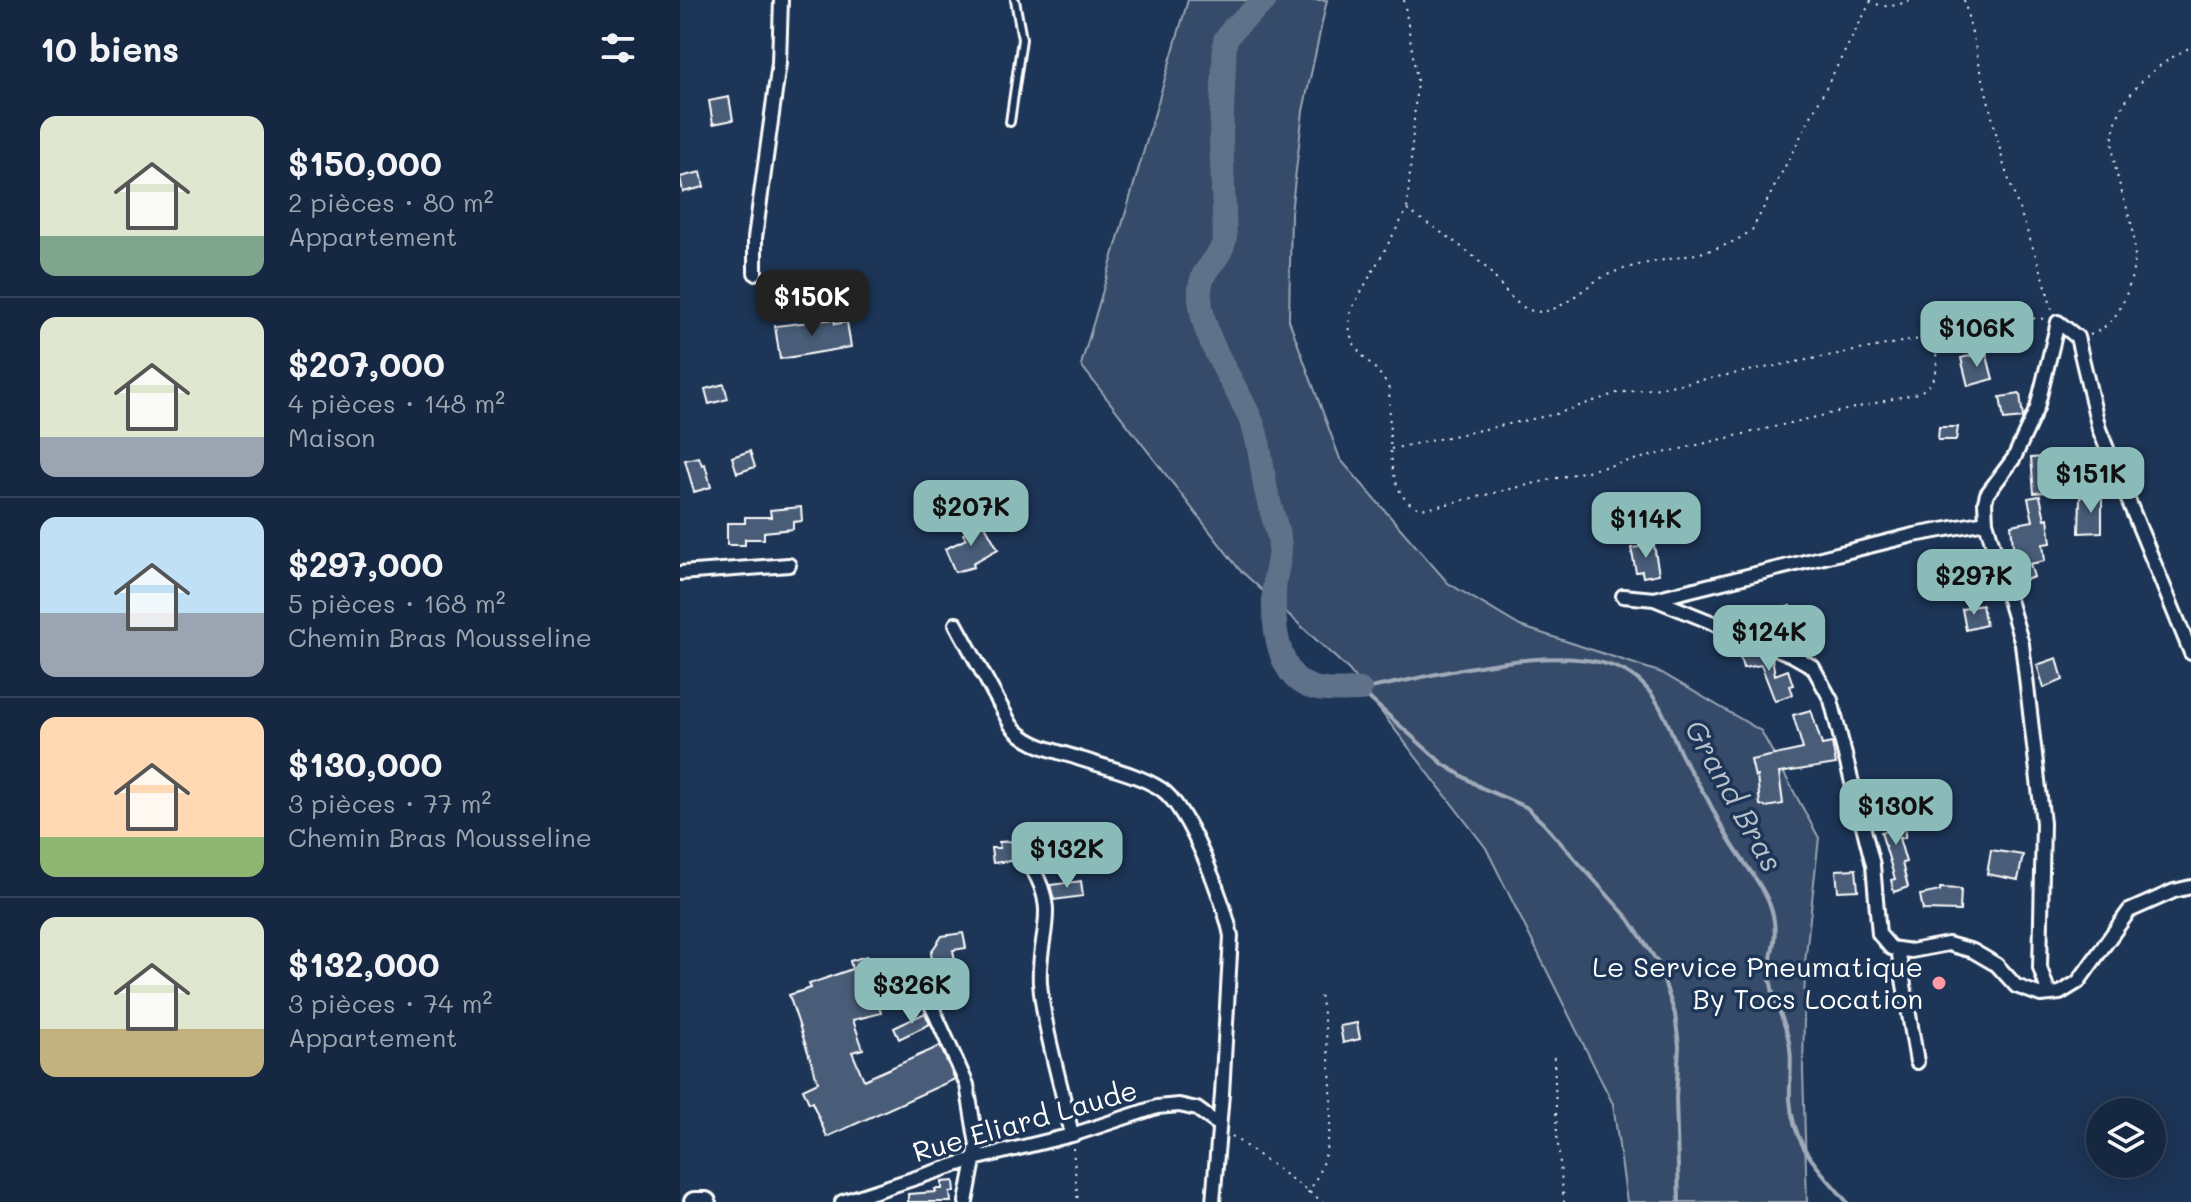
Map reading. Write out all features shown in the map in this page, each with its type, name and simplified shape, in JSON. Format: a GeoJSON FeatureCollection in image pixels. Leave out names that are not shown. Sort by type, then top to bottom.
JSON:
{"type":"FeatureCollection","features":[{"type":"Feature","properties":{"kind":"street"},"geometry":{"type":"LineString","coordinates":[[755,273],[755,238],[779,63],[781,0]]}},
{"type":"Feature","properties":{"kind":"street"},"geometry":{"type":"LineString","coordinates":[[2049,994],[2040,968],[2043,823],[2022,644],[1986,522],[1987,494],[2014,458],[2037,408],[2058,322],[2077,337],[2099,429],[2191,653]]}},
{"type":"Feature","properties":{"kind":"street"},"geometry":{"type":"LineString","coordinates":[[1654,599],[1914,535],[1986,522]]}},
{"type":"Feature","properties":{"kind":"street"},"geometry":{"type":"LineString","coordinates":[[680,573],[789,565]]}},
{"type":"Feature","properties":{"kind":"street"},"geometry":{"type":"LineString","coordinates":[[1623,596],[1654,599],[1792,655],[1813,667],[1831,700],[1873,865],[1879,934],[1891,948],[1911,951],[1948,944],[1973,951],[1997,965],[2016,986],[2041,995],[2060,993],[2078,982],[2129,911],[2174,891],[2191,887]]}},
{"type":"Feature","properties":{"kind":"street"},"geometry":{"type":"LineString","coordinates":[[956,624],[1011,725],[1021,737],[1040,747],[1137,778],[1161,790],[1183,814],[1227,913],[1231,936],[1213,1202]]}},
{"type":"Feature","properties":{"kind":"street"},"geometry":{"type":"LineString","coordinates":[[1032,868],[1046,898],[1040,981],[1072,1135]]}},
{"type":"Feature","properties":{"kind":"street"},"geometry":{"type":"LineString","coordinates":[[1898,949],[1917,1062]]}},
{"type":"Feature","properties":{"kind":"street"},"geometry":{"type":"LineString","coordinates":[[920,980],[967,1085],[977,1145],[966,1202]]}},
{"type":"Feature","properties":{"kind":"street","name":"Rue Eliard Laude"},"geometry":{"type":"LineString","coordinates":[[842,1202],[974,1159],[1072,1135],[1157,1107],[1179,1105],[1197,1109],[1219,1125]]}},
{"type":"Feature","properties":{"kind":"street"},"geometry":{"type":"LineString","coordinates":[[680,1194],[687,1202]]}},
{"type":"Feature","properties":{"kind":"street"},"geometry":{"type":"LineString","coordinates":[[694,1202],[706,1202]]}},
{"type":"Feature","properties":{"kind":"lane"},"geometry":{"type":"LineString","coordinates":[[1010,122],[1022,39],[1015,0]]}},
{"type":"Feature","properties":{"kind":"path"},"geometry":{"type":"LineString","coordinates":[[1404,0],[1417,81],[1407,210],[1351,310],[1348,335],[1361,356],[1384,378],[1389,389],[1392,474],[1405,498],[1420,509],[1918,393],[1928,387],[1936,375],[1935,339]]}},
{"type":"Feature","properties":{"kind":"path"},"geometry":{"type":"LineString","coordinates":[[1407,210],[1454,241],[1484,265],[1525,308],[1537,312],[1574,299],[1613,274],[1727,246],[1752,230],[1870,1],[1888,7],[1912,0]]}},
{"type":"Feature","properties":{"kind":"path"},"geometry":{"type":"LineString","coordinates":[[1390,450],[1556,414],[1617,393],[1659,388],[1912,340],[1935,339],[2021,320],[2052,320],[2051,302],[2044,279],[2004,166],[1964,0]]}},
{"type":"Feature","properties":{"kind":"path"},"geometry":{"type":"LineString","coordinates":[[2077,337],[2105,329],[2116,317],[2131,280],[2136,257],[2134,230],[2113,149],[2121,109],[2142,80],[2169,58],[2191,47]]}},
{"type":"Feature","properties":{"kind":"path"},"geometry":{"type":"LineString","coordinates":[[1308,1193],[1318,1178],[1330,1113],[1330,1067],[1320,993]]}},
{"type":"Feature","properties":{"kind":"path"},"geometry":{"type":"LineString","coordinates":[[1554,1057],[1564,1202]]}},
{"type":"Feature","properties":{"kind":"path"},"geometry":{"type":"LineString","coordinates":[[1219,1125],[1323,1202]]}},
{"type":"Feature","properties":{"kind":"path"},"geometry":{"type":"LineString","coordinates":[[1072,1135],[1078,1202]]}},
{"type":"Feature","properties":{"kind":"path"},"geometry":{"type":"LineString","coordinates":[[1312,1196],[1314,1202]]}},
{"type":"Feature","properties":{"kind":"shaded area"},"geometry":{"type":"Polygon","coordinates":[[[1188,0],[1327,0],[1303,111],[1291,213],[1289,320],[1340,459],[1448,583],[1520,626],[1662,673],[1761,731],[1819,838],[1805,963],[1803,1071],[1807,1202],[1627,1202],[1613,1104],[1486,848],[1349,670],[1239,569],[1081,365],[1188,0]]]}},
{"type":"Feature","properties":{"kind":"building"},"geometry":{"type":"Polygon","coordinates":[[[729,97],[733,120],[713,124],[709,101],[729,97]]]}},
{"type":"Feature","properties":{"kind":"building"},"geometry":{"type":"Polygon","coordinates":[[[701,172],[704,187],[683,192],[680,177],[701,172]]]}},
{"type":"Feature","properties":{"kind":"building"},"geometry":{"type":"Polygon","coordinates":[[[834,319],[835,324],[847,322],[851,347],[780,359],[775,326],[834,319]]]}},
{"type":"Feature","properties":{"kind":"building"},"geometry":{"type":"Polygon","coordinates":[[[1986,352],[1993,379],[1968,386],[1961,358],[1986,352]]]}},
{"type":"Feature","properties":{"kind":"building"},"geometry":{"type":"Polygon","coordinates":[[[724,384],[728,399],[709,404],[705,389],[724,384]]]}},
{"type":"Feature","properties":{"kind":"building"},"geometry":{"type":"Polygon","coordinates":[[[2020,394],[2023,418],[2004,420],[2000,397],[2020,394]]]}},
{"type":"Feature","properties":{"kind":"building"},"geometry":{"type":"Polygon","coordinates":[[[1939,427],[1958,427],[1956,440],[1938,440],[1939,427]]]}},
{"type":"Feature","properties":{"kind":"building"},"geometry":{"type":"Polygon","coordinates":[[[750,451],[755,467],[737,473],[732,457],[750,451]]]}},
{"type":"Feature","properties":{"kind":"building"},"geometry":{"type":"Polygon","coordinates":[[[2056,456],[2058,491],[2034,493],[2031,458],[2056,456]]]}},
{"type":"Feature","properties":{"kind":"building"},"geometry":{"type":"Polygon","coordinates":[[[699,457],[702,465],[705,464],[711,487],[694,492],[685,460],[699,457]]]}},
{"type":"Feature","properties":{"kind":"building"},"geometry":{"type":"Polygon","coordinates":[[[2040,496],[2045,519],[2048,518],[2051,543],[2043,544],[2045,561],[2030,564],[2034,577],[2022,581],[2014,555],[2011,525],[2033,521],[2028,498],[2040,496]]]}},
{"type":"Feature","properties":{"kind":"building"},"geometry":{"type":"Polygon","coordinates":[[[2080,497],[2102,497],[2102,532],[2079,533],[2080,497]]]}},
{"type":"Feature","properties":{"kind":"building"},"geometry":{"type":"Polygon","coordinates":[[[801,507],[802,521],[793,522],[793,529],[764,532],[764,539],[745,539],[745,545],[727,545],[727,523],[745,523],[745,517],[771,517],[770,510],[801,507]]]}},
{"type":"Feature","properties":{"kind":"building"},"geometry":{"type":"Polygon","coordinates":[[[983,522],[998,549],[973,563],[974,567],[955,572],[945,549],[966,539],[963,534],[983,522]]]}},
{"type":"Feature","properties":{"kind":"building"},"geometry":{"type":"Polygon","coordinates":[[[1654,545],[1659,574],[1643,577],[1642,571],[1636,572],[1631,548],[1654,545]]]}},
{"type":"Feature","properties":{"kind":"building"},"geometry":{"type":"Polygon","coordinates":[[[1982,605],[1986,625],[1966,630],[1962,609],[1982,605]]]}},
{"type":"Feature","properties":{"kind":"building"},"geometry":{"type":"Polygon","coordinates":[[[1790,606],[1794,616],[1772,625],[1769,614],[1790,606]]]}},
{"type":"Feature","properties":{"kind":"building"},"geometry":{"type":"Polygon","coordinates":[[[1756,650],[1764,653],[1765,657],[1772,657],[1775,675],[1788,670],[1793,694],[1775,701],[1761,665],[1743,668],[1739,654],[1756,650]]]}},
{"type":"Feature","properties":{"kind":"building"},"geometry":{"type":"Polygon","coordinates":[[[2057,658],[2063,680],[2044,688],[2037,665],[2057,658]]]}},
{"type":"Feature","properties":{"kind":"building"},"geometry":{"type":"Polygon","coordinates":[[[1811,710],[1822,745],[1832,743],[1836,764],[1779,773],[1783,804],[1760,805],[1757,776],[1751,760],[1803,749],[1793,715],[1811,710]]]}},
{"type":"Feature","properties":{"kind":"building"},"geometry":{"type":"Polygon","coordinates":[[[1886,811],[1906,812],[1905,838],[1899,838],[1906,862],[1902,863],[1908,887],[1894,892],[1891,880],[1895,879],[1881,832],[1887,831],[1886,811]]]}},
{"type":"Feature","properties":{"kind":"building"},"geometry":{"type":"Polygon","coordinates":[[[1016,841],[1018,860],[993,863],[991,848],[1000,848],[999,842],[1016,841]]]}},
{"type":"Feature","properties":{"kind":"building"},"geometry":{"type":"Polygon","coordinates":[[[1991,850],[2023,855],[2018,880],[1987,874],[1991,850]]]}},
{"type":"Feature","properties":{"kind":"building"},"geometry":{"type":"Polygon","coordinates":[[[1856,869],[1858,890],[1838,891],[1836,870],[1856,869]]]}},
{"type":"Feature","properties":{"kind":"building"},"geometry":{"type":"Polygon","coordinates":[[[1081,881],[1083,896],[1054,900],[1050,885],[1081,881]]]}},
{"type":"Feature","properties":{"kind":"building"},"geometry":{"type":"Polygon","coordinates":[[[1940,888],[1961,889],[1960,911],[1923,910],[1920,895],[1940,891],[1940,888]]]}},
{"type":"Feature","properties":{"kind":"building"},"geometry":{"type":"Polygon","coordinates":[[[963,933],[966,948],[953,950],[956,966],[933,969],[931,952],[942,936],[963,933]]]}},
{"type":"Feature","properties":{"kind":"building"},"geometry":{"type":"Polygon","coordinates":[[[867,956],[871,973],[900,961],[906,976],[900,978],[905,990],[878,1001],[881,1013],[853,1020],[863,1049],[852,1052],[864,1080],[940,1046],[955,1079],[827,1137],[803,1089],[818,1082],[789,995],[811,988],[809,984],[852,969],[850,961],[867,956]]]}},
{"type":"Feature","properties":{"kind":"building"},"geometry":{"type":"Polygon","coordinates":[[[925,1013],[930,1024],[899,1039],[894,1028],[925,1013]]]}},
{"type":"Feature","properties":{"kind":"building"},"geometry":{"type":"Polygon","coordinates":[[[1357,1023],[1360,1039],[1343,1043],[1340,1026],[1357,1023]]]}},
{"type":"Feature","properties":{"kind":"building"},"geometry":{"type":"Polygon","coordinates":[[[954,1181],[955,1192],[950,1192],[951,1202],[908,1202],[908,1194],[936,1192],[935,1189],[942,1189],[942,1182],[954,1181]]]}},
{"type":"Feature","properties":{"kind":"waterway"},"geometry":{"type":"LineString","coordinates":[[1265,0],[1225,40],[1221,137],[1225,239],[1202,279],[1202,315],[1213,346],[1251,420],[1258,444],[1266,492],[1280,544],[1274,603],[1281,654],[1292,674],[1306,685],[1324,690],[1360,690]]}},
{"type":"Feature","properties":{"kind":"waterway","name":"Grand Bras"},"geometry":{"type":"LineString","coordinates":[[1360,690],[1461,669],[1538,659],[1574,659],[1607,664],[1642,683],[1656,701],[1686,764],[1770,906],[1775,931],[1770,978],[1789,1041],[1792,1116],[1809,1155],[1847,1202]]}},
{"type":"Feature","properties":{"kind":"waterway"},"geometry":{"type":"LineString","coordinates":[[1360,690],[1443,764],[1480,787],[1526,807],[1629,919],[1658,963],[1675,1014],[1679,1046],[1676,1098],[1679,1202]]}},
{"type":"Feature","properties":{"kind":"place","name":"Le Service Pneumatique By Tocs Location"},"geometry":{"type":"Point","coordinates":[1939,983]}}]}
